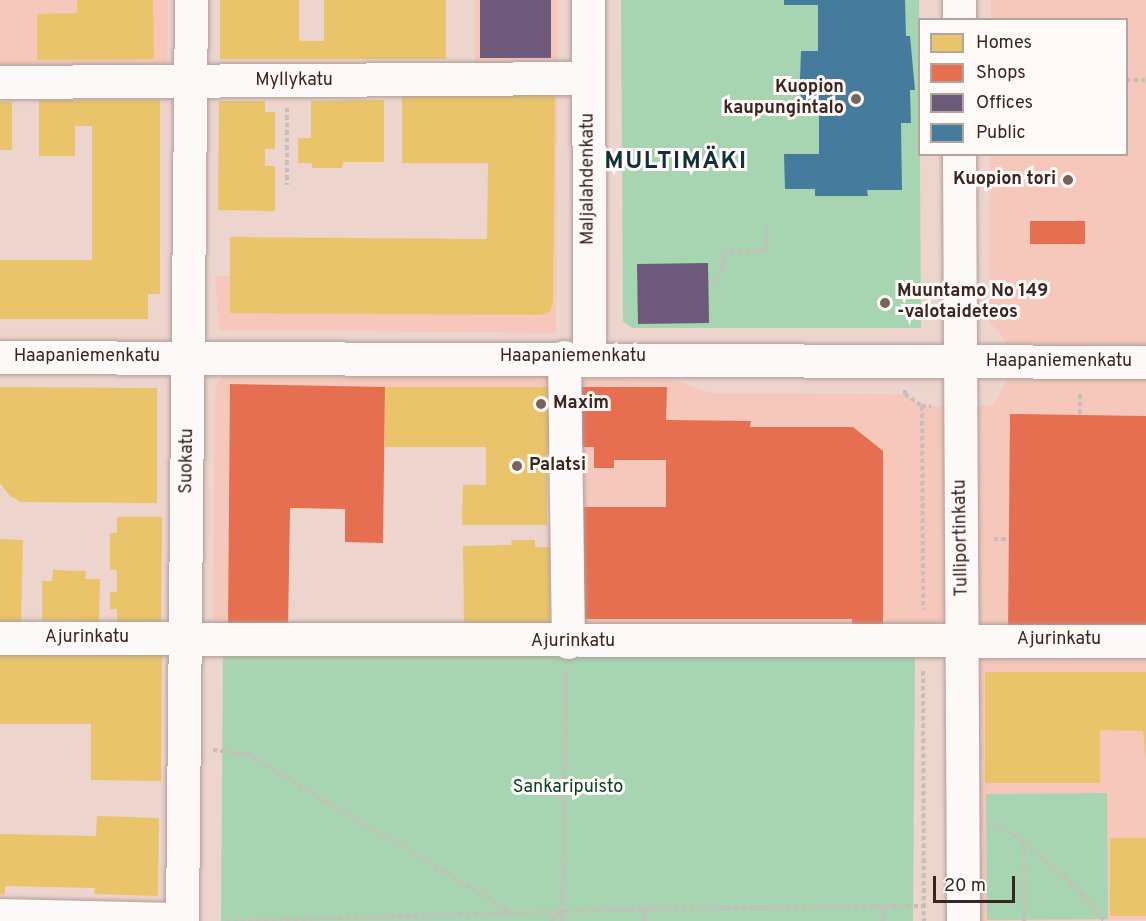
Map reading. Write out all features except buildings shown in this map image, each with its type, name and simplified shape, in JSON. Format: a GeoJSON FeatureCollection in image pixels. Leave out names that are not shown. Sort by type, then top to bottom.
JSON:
{"type":"FeatureCollection","features":[{"type":"Feature","properties":{"kind":"street","name":"Suokatu"},"geometry":{"type":"LineString","coordinates":[[182,920],[191,0]]}},
{"type":"Feature","properties":{"kind":"street","name":"Maljalahdenkatu"},"geometry":{"type":"LineString","coordinates":[[568,657],[588,78],[588,0]]}},
{"type":"Feature","properties":{"kind":"street"},"geometry":{"type":"LineString","coordinates":[[959,0],[959,18]]}},
{"type":"Feature","properties":{"kind":"street","name":"Myllykatu"},"geometry":{"type":"LineString","coordinates":[[0,82],[588,78]]}},
{"type":"Feature","properties":{"kind":"street","name":"Tulliportinkatu"},"geometry":{"type":"LineString","coordinates":[[959,156],[963,921]]}},
{"type":"Feature","properties":{"kind":"street","name":"Haapaniemenkatu"},"geometry":{"type":"LineString","coordinates":[[0,357],[577,357],[1146,362]]}},
{"type":"Feature","properties":{"kind":"street","name":"Ajurinkatu"},"geometry":{"type":"LineString","coordinates":[[0,638],[185,639],[568,657],[963,640],[1146,641]]}},
{"type":"Feature","properties":{"kind":"street"},"geometry":{"type":"LineString","coordinates":[[0,915],[182,920]]}},
{"type":"Feature","properties":{"kind":"path"},"geometry":{"type":"LineString","coordinates":[[1128,80],[1146,80]]}},
{"type":"Feature","properties":{"kind":"path"},"geometry":{"type":"LineString","coordinates":[[287,81],[287,185]]}},
{"type":"Feature","properties":{"kind":"path"},"geometry":{"type":"LineString","coordinates":[[711,284],[723,268],[723,253],[765,250],[768,219]]}},
{"type":"Feature","properties":{"kind":"path"},"geometry":{"type":"LineString","coordinates":[[1080,393],[1080,414]]}},
{"type":"Feature","properties":{"kind":"path"},"geometry":{"type":"LineString","coordinates":[[905,394],[922,406]]}},
{"type":"Feature","properties":{"kind":"path"},"geometry":{"type":"LineString","coordinates":[[994,538],[1009,539]]}},
{"type":"Feature","properties":{"kind":"path"},"geometry":{"type":"LineString","coordinates":[[562,921],[568,657]]}},
{"type":"Feature","properties":{"kind":"path"},"geometry":{"type":"LineString","coordinates":[[212,750],[247,754],[511,912]]}},
{"type":"Feature","properties":{"kind":"path"},"geometry":{"type":"LineString","coordinates":[[982,821],[1003,828],[1024,842],[1082,893],[1105,921]]}},
{"type":"Feature","properties":{"kind":"path"},"geometry":{"type":"LineString","coordinates":[[1024,842],[1024,921]]}},
{"type":"Feature","properties":{"kind":"path"},"geometry":{"type":"LineString","coordinates":[[884,906],[884,921]]}},
{"type":"Feature","properties":{"kind":"path"},"geometry":{"type":"LineString","coordinates":[[226,921],[645,909],[924,906]]}},
{"type":"Feature","properties":{"kind":"path"},"geometry":{"type":"LineString","coordinates":[[644,921],[645,909]]}},
{"type":"Feature","properties":{"kind":"path"},"geometry":{"type":"LineString","coordinates":[[550,921],[563,911]]}},
{"type":"Feature","properties":{"kind":"shaded area"},"geometry":{"type":"Polygon","coordinates":[[[0,0],[168,0],[167,81],[0,82],[0,0]]]}},
{"type":"Feature","properties":{"kind":"shaded area"},"geometry":{"type":"Polygon","coordinates":[[[475,0],[558,0],[556,333],[219,330],[215,276],[506,278],[506,80],[475,80],[475,0]]]}},
{"type":"Feature","properties":{"kind":"shaded area"},"geometry":{"type":"Polygon","coordinates":[[[991,0],[1146,0],[1146,920],[963,921],[963,640],[568,642],[565,428],[256,427],[254,640],[213,639],[215,387],[223,377],[546,374],[572,379],[674,380],[712,393],[905,394],[922,406],[993,405],[1006,382],[1006,341],[989,321],[990,156],[1128,156],[1128,18],[991,18],[991,0]]]}},
{"type":"Feature","properties":{"kind":"green space"},"geometry":{"type":"Polygon","coordinates":[[[621,0],[919,0],[918,156],[920,156],[921,328],[632,328],[623,321],[621,0]]]}},
{"type":"Feature","properties":{"kind":"green space","name":"Sankaripuisto"},"geometry":{"type":"Polygon","coordinates":[[[223,655],[915,656],[913,921],[221,921],[223,655]]]}},
{"type":"Feature","properties":{"kind":"green space"},"geometry":{"type":"Polygon","coordinates":[[[1107,793],[1108,919],[987,920],[986,794],[1107,793]]]}},
{"type":"Feature","properties":{"kind":"place","name":"Kuopion kaupungintalo"},"geometry":{"type":"Point","coordinates":[856,99]}},
{"type":"Feature","properties":{"kind":"place","name":"Kuopion tori"},"geometry":{"type":"Point","coordinates":[1068,180]}},
{"type":"Feature","properties":{"kind":"place","name":"Muuntamo No 149 -valotaideteos"},"geometry":{"type":"Point","coordinates":[885,303]}},
{"type":"Feature","properties":{"kind":"place","name":"Maxim"},"geometry":{"type":"Point","coordinates":[541,404]}},
{"type":"Feature","properties":{"kind":"place","name":"Palatsi"},"geometry":{"type":"Point","coordinates":[517,466]}},
{"type":"Feature","properties":{"kind":"district","name":"MULTIMÄKI"},"geometry":{"type":"Point","coordinates":[676,163]}}]}
